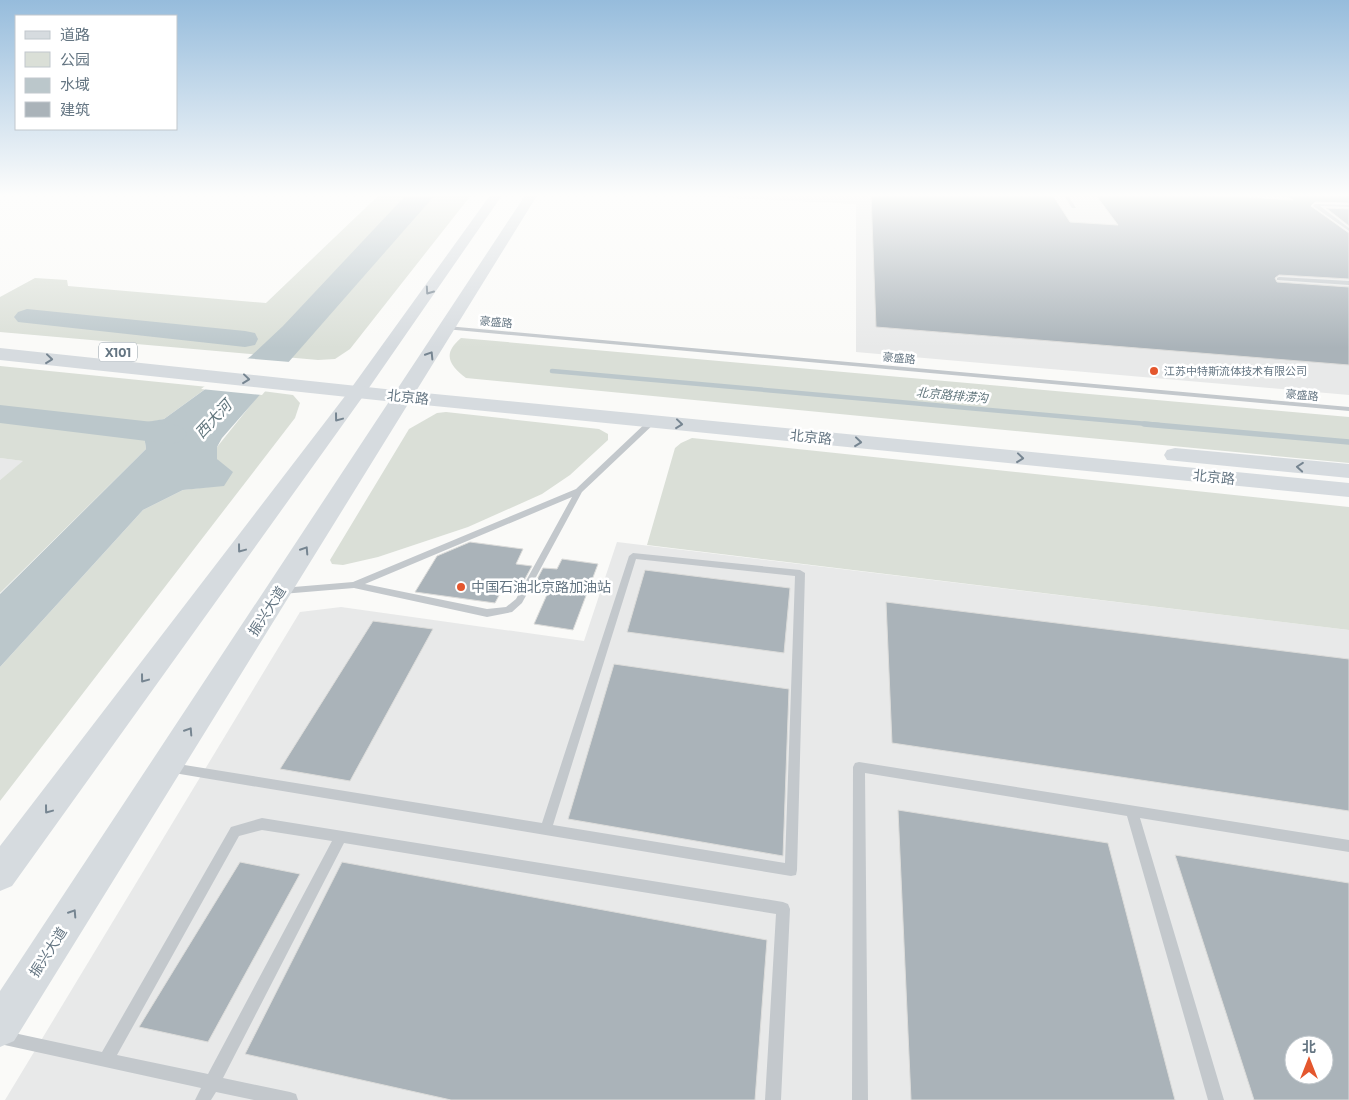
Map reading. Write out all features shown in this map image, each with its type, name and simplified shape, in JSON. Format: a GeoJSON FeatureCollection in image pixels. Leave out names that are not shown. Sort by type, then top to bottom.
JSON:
{"type":"FeatureCollection","features":[{"type":"Feature","properties":{"kind":"main road"},"geometry":{"type":"LineString","coordinates":[[0,874],[363,385],[461,245]]}},
{"type":"Feature","properties":{"kind":"main road","name":"振兴大道"},"geometry":{"type":"LineString","coordinates":[[0,1027],[499,245]]}},
{"type":"Feature","properties":{"kind":"main road","name":"X101"},"geometry":{"type":"LineString","coordinates":[[0,340],[237,363],[278,375]]}},
{"type":"Feature","properties":{"kind":"main road","name":"X101"},"geometry":{"type":"LineString","coordinates":[[0,354],[220,376],[278,375]]}},
{"type":"Feature","properties":{"kind":"main road","name":"北京路"},"geometry":{"type":"LineString","coordinates":[[278,375],[653,421],[1349,490]]}},
{"type":"Feature","properties":{"kind":"main road","name":"北京路"},"geometry":{"type":"LineString","coordinates":[[408,390],[1349,471]]}},
{"type":"Feature","properties":{"kind":"lane"},"geometry":{"type":"LineString","coordinates":[[1280,279],[1349,283]]}},
{"type":"Feature","properties":{"kind":"lane","name":"豪盛路"},"geometry":{"type":"LineString","coordinates":[[447,328],[1349,409]]}},
{"type":"Feature","properties":{"kind":"lane"},"geometry":{"type":"LineString","coordinates":[[279,591],[354,585],[487,613],[509,610],[519,601],[578,491],[653,421]]}},
{"type":"Feature","properties":{"kind":"lane"},"geometry":{"type":"LineString","coordinates":[[354,585],[578,491]]}},
{"type":"Feature","properties":{"kind":"lane"},"geometry":{"type":"LineString","coordinates":[[167,767],[791,870],[800,573],[633,556],[546,829]]}},
{"type":"Feature","properties":{"kind":"lane"},"geometry":{"type":"LineString","coordinates":[[860,1100],[859,767],[1349,846]]}},
{"type":"Feature","properties":{"kind":"lane"},"geometry":{"type":"LineString","coordinates":[[1132,811],[1216,1100]]}},
{"type":"Feature","properties":{"kind":"lane"},"geometry":{"type":"LineString","coordinates":[[106,1060],[235,831],[262,824],[783,909],[773,1100]]}},
{"type":"Feature","properties":{"kind":"lane"},"geometry":{"type":"LineString","coordinates":[[203,1100],[341,837]]}},
{"type":"Feature","properties":{"kind":"lane"},"geometry":{"type":"LineString","coordinates":[[0,1037],[290,1100]]}},
{"type":"Feature","properties":{"kind":"shaded area","name":"江苏中特斯流体技术有限公司"},"geometry":{"type":"Polygon","coordinates":[[[856,245],[1349,245],[1349,395],[856,352],[856,245]]]}},
{"type":"Feature","properties":{"kind":"shaded area"},"geometry":{"type":"Polygon","coordinates":[[[0,458],[24,461],[0,480],[0,458]]]}},
{"type":"Feature","properties":{"kind":"shaded area"},"geometry":{"type":"Polygon","coordinates":[[[617,542],[1349,630],[1349,1100],[5,1100],[300,612],[341,607],[584,641],[617,542]]]}},
{"type":"Feature","properties":{"kind":"green space"},"geometry":{"type":"Polygon","coordinates":[[[326,245],[432,245],[350,349],[335,359],[318,360],[0,332],[0,297],[35,278],[67,280],[68,286],[266,303],[326,245]]]}},
{"type":"Feature","properties":{"kind":"green space"},"geometry":{"type":"Polygon","coordinates":[[[461,338],[1349,417],[1349,463],[466,378],[455,369],[450,359],[451,349],[461,338]]]}},
{"type":"Feature","properties":{"kind":"green space"},"geometry":{"type":"Polygon","coordinates":[[[0,366],[208,387],[164,419],[113,431],[144,435],[146,449],[0,593],[0,480],[23,461],[0,458],[0,366]]]}},
{"type":"Feature","properties":{"kind":"green space"},"geometry":{"type":"Polygon","coordinates":[[[262,391],[293,395],[300,403],[295,418],[0,801],[0,667],[143,510],[183,490],[224,485],[217,459],[217,447],[262,391]]]}},
{"type":"Feature","properties":{"kind":"green space"},"geometry":{"type":"Polygon","coordinates":[[[446,412],[599,429],[608,434],[608,440],[570,475],[542,494],[468,527],[378,557],[343,565],[332,564],[330,560],[409,429],[437,413],[446,412]]]}},
{"type":"Feature","properties":{"kind":"green space"},"geometry":{"type":"Polygon","coordinates":[[[692,438],[1349,507],[1349,630],[647,545],[675,448],[692,438]]]}},
{"type":"Feature","properties":{"kind":"water","name":"西大河"},"geometry":{"type":"Polygon","coordinates":[[[359,245],[391,245],[222,438],[217,447],[217,459],[233,472],[224,486],[183,490],[143,510],[0,667],[0,594],[146,449],[144,435],[112,432],[118,427],[164,419],[251,356],[283,326],[359,245]]]}},
{"type":"Feature","properties":{"kind":"pier"},"geometry":{"type":"Polygon","coordinates":[[[243,358],[290,362],[262,395],[201,389],[243,358]]]}},
{"type":"Feature","properties":{"kind":"building","name":"江苏中特斯流体技术有限公司"},"geometry":{"type":"Polygon","coordinates":[[[873,245],[1349,245],[1349,279],[1279,275],[1275,278],[1277,282],[1349,287],[1349,365],[876,327],[873,245]]]}},
{"type":"Feature","properties":{"kind":"building"},"geometry":{"type":"Polygon","coordinates":[[[470,542],[523,549],[516,564],[532,566],[521,586],[505,584],[495,603],[415,592],[437,556],[470,542]]]}},
{"type":"Feature","properties":{"kind":"building"},"geometry":{"type":"Polygon","coordinates":[[[562,559],[598,564],[573,630],[534,624],[549,590],[533,587],[543,568],[557,569],[562,559]]]}},
{"type":"Feature","properties":{"kind":"building"},"geometry":{"type":"Polygon","coordinates":[[[645,570],[790,588],[784,653],[627,632],[645,570]]]}},
{"type":"Feature","properties":{"kind":"building"},"geometry":{"type":"Polygon","coordinates":[[[886,602],[1349,659],[1349,811],[892,743],[886,602]]]}},
{"type":"Feature","properties":{"kind":"building"},"geometry":{"type":"Polygon","coordinates":[[[373,621],[433,629],[350,781],[280,769],[373,621]]]}},
{"type":"Feature","properties":{"kind":"building"},"geometry":{"type":"Polygon","coordinates":[[[614,664],[789,689],[783,856],[568,819],[614,664]]]}},
{"type":"Feature","properties":{"kind":"building"},"geometry":{"type":"Polygon","coordinates":[[[898,810],[1108,843],[1175,1100],[911,1100],[898,810]]]}},
{"type":"Feature","properties":{"kind":"building"},"geometry":{"type":"Polygon","coordinates":[[[1175,855],[1349,883],[1349,1100],[1254,1100],[1175,855]]]}},
{"type":"Feature","properties":{"kind":"building"},"geometry":{"type":"Polygon","coordinates":[[[240,862],[300,874],[208,1042],[139,1027],[240,862]]]}},
{"type":"Feature","properties":{"kind":"building"},"geometry":{"type":"Polygon","coordinates":[[[342,862],[767,940],[755,1100],[451,1100],[245,1054],[342,862]]]}},
{"type":"Feature","properties":{"kind":"waterway"},"geometry":{"type":"LineString","coordinates":[[27,317],[245,339]]}},
{"type":"Feature","properties":{"kind":"waterway","name":"北京路排涝沟"},"geometry":{"type":"LineString","coordinates":[[552,371],[1159,425]]}},
{"type":"Feature","properties":{"kind":"waterway"},"geometry":{"type":"LineString","coordinates":[[0,414],[171,434]]}},
{"type":"Feature","properties":{"kind":"waterway","name":"北京路排涝沟"},"geometry":{"type":"LineString","coordinates":[[1144,424],[1349,442]]}},
{"type":"Feature","properties":{"kind":"place","name":"江苏中特斯流体技术有限公司"},"geometry":{"type":"Point","coordinates":[1154,371]}},
{"type":"Feature","properties":{"kind":"place","name":"中国石油北京路加油站"},"geometry":{"type":"Point","coordinates":[461,587]}}]}
